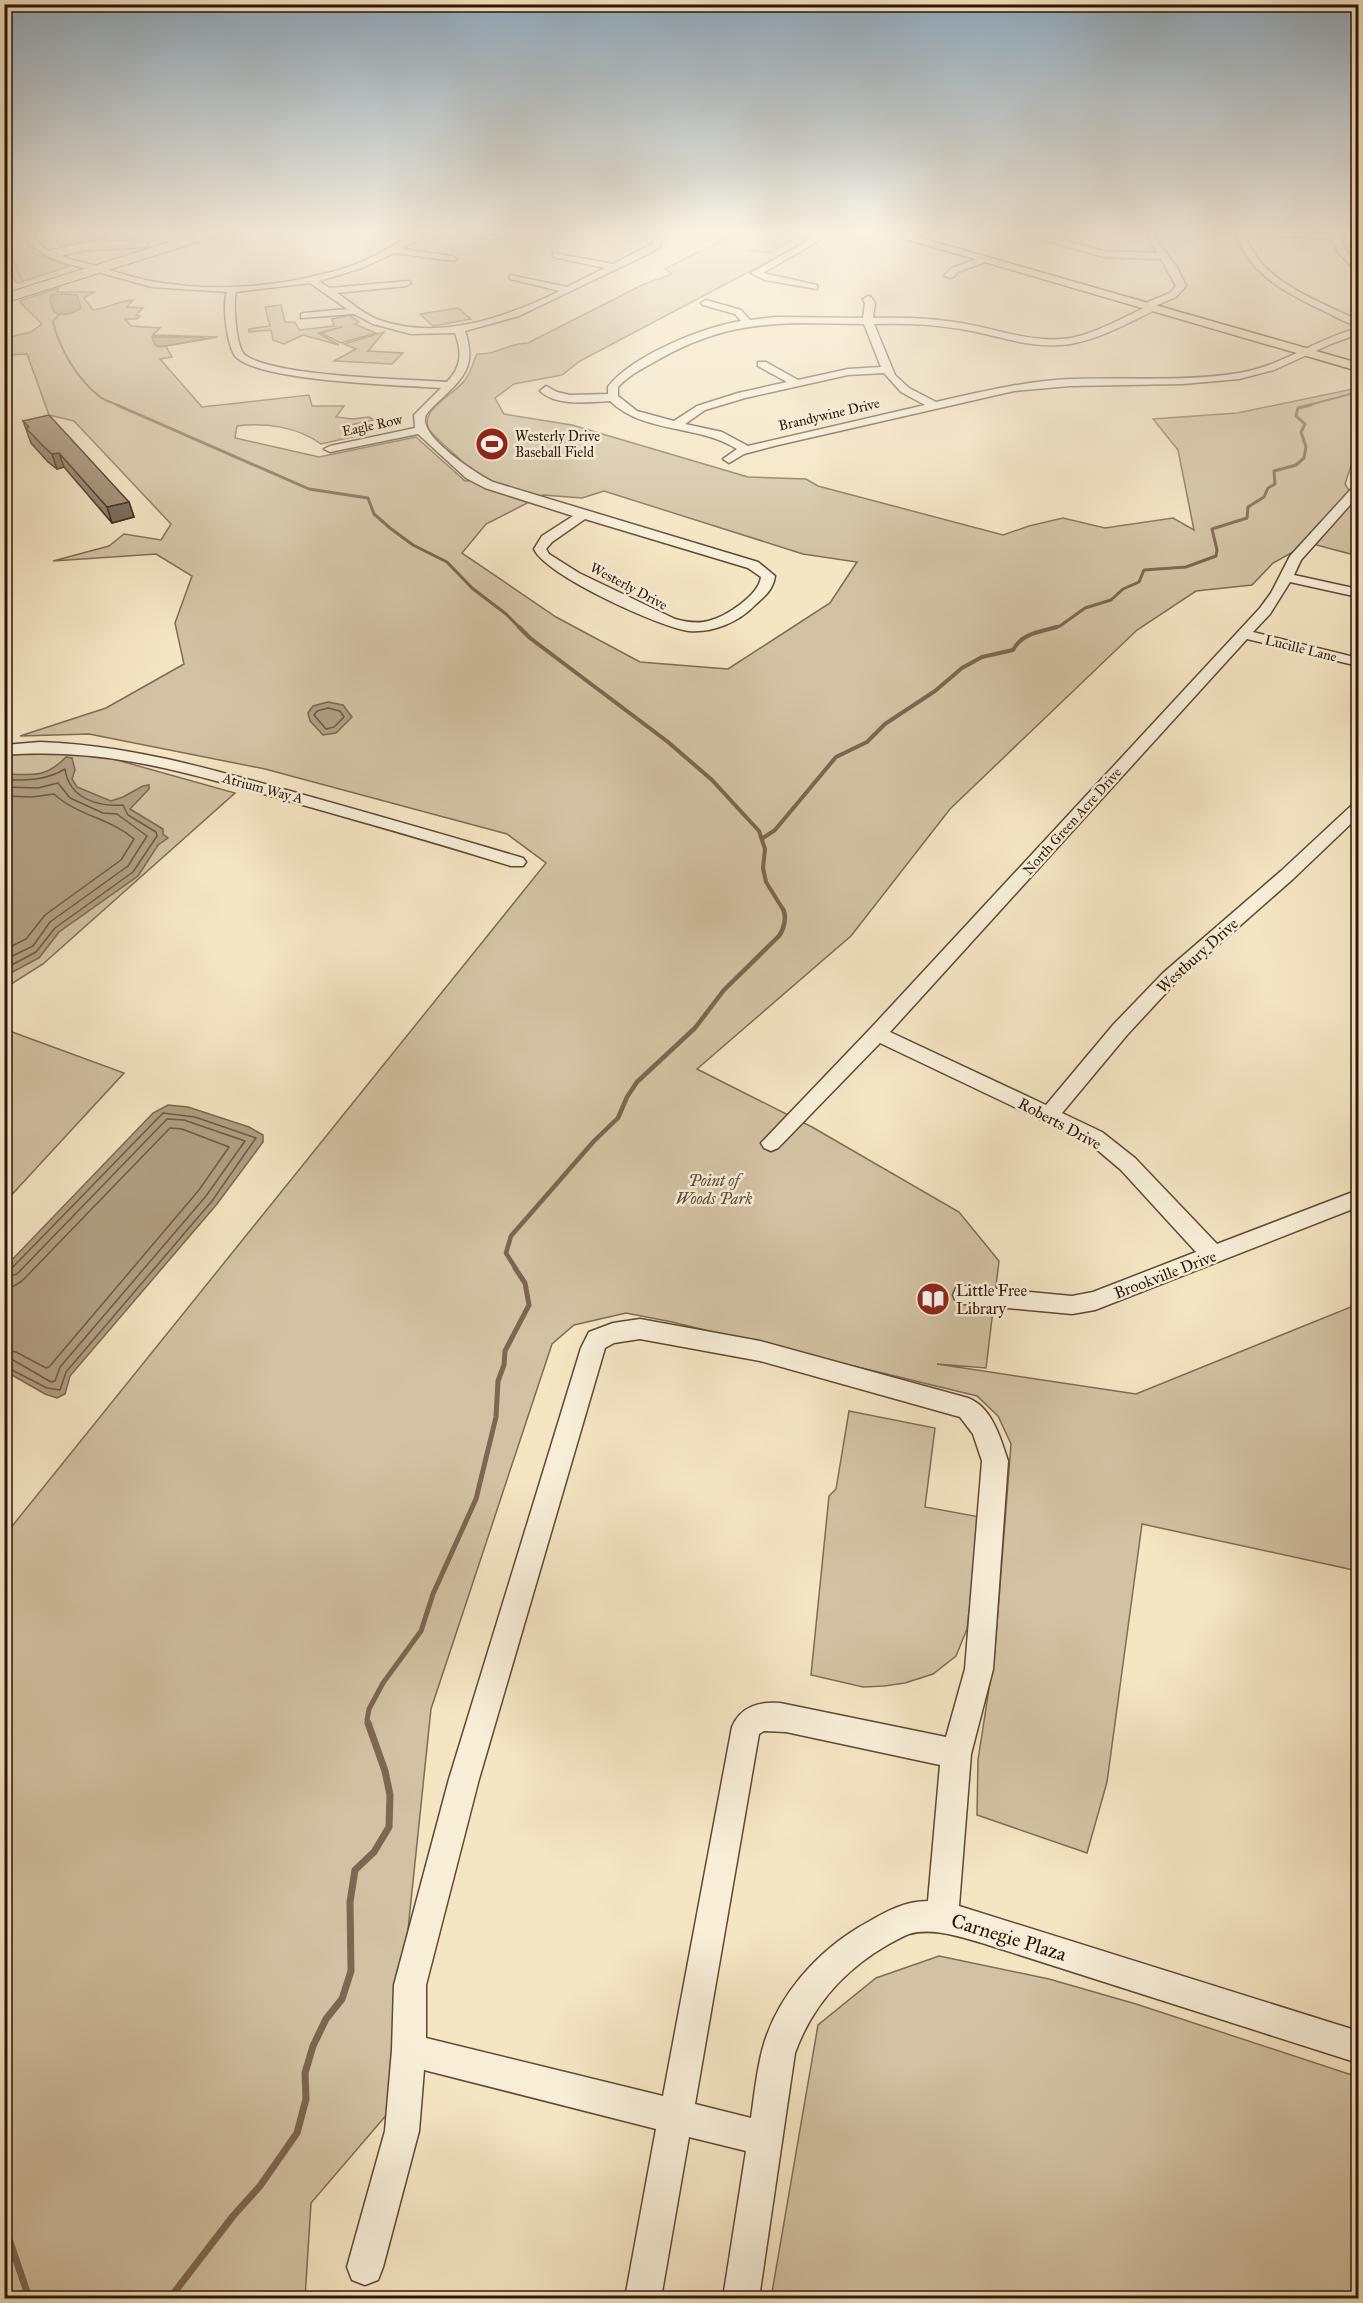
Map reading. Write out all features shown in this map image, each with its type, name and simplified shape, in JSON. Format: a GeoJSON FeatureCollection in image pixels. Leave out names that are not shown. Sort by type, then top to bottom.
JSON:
{"type":"FeatureCollection","features":[{"type":"Feature","properties":{"kind":"main road"},"geometry":{"type":"LineString","coordinates":[[1257,337],[1359,367]]}},
{"type":"Feature","properties":{"kind":"street"},"geometry":{"type":"LineString","coordinates":[[233,337],[240,356],[254,364],[297,373],[450,385]]}},
{"type":"Feature","properties":{"kind":"street"},"geometry":{"type":"LineString","coordinates":[[394,337],[428,341]]}},
{"type":"Feature","properties":{"kind":"street"},"geometry":{"type":"LineString","coordinates":[[421,430],[418,421],[420,415],[450,385],[463,368],[467,353],[462,337]]}},
{"type":"Feature","properties":{"kind":"street"},"geometry":{"type":"LineString","coordinates":[[694,337],[663,352],[619,380],[613,387],[613,398],[622,408],[637,414],[722,436],[747,450]]}},
{"type":"Feature","properties":{"kind":"street"},"geometry":{"type":"LineString","coordinates":[[874,337],[886,370],[896,383],[933,405]]}},
{"type":"Feature","properties":{"kind":"street"},"geometry":{"type":"LineString","coordinates":[[1009,337],[1028,342],[1058,342],[1079,337]]}},
{"type":"Feature","properties":{"kind":"street","name":"Brandywine Drive"},"geometry":{"type":"LineString","coordinates":[[729,459],[747,450],[933,405],[1036,384],[1238,376],[1268,369],[1335,337]]}},
{"type":"Feature","properties":{"kind":"street"},"geometry":{"type":"LineString","coordinates":[[762,364],[796,383]]}},
{"type":"Feature","properties":{"kind":"street"},"geometry":{"type":"LineString","coordinates":[[676,425],[701,408],[742,395],[855,371],[886,370]]}},
{"type":"Feature","properties":{"kind":"street"},"geometry":{"type":"LineString","coordinates":[[546,389],[545,391],[552,394],[570,398],[613,398]]}},
{"type":"Feature","properties":{"kind":"street","name":"Eagle Row"},"geometry":{"type":"LineString","coordinates":[[330,449],[421,430]]}},
{"type":"Feature","properties":{"kind":"street","name":"Westerly Drive"},"geometry":{"type":"LineString","coordinates":[[421,430],[448,458],[479,480],[584,515],[753,565],[768,576],[767,586],[741,610],[716,624],[694,627],[667,623],[543,556],[540,549],[543,542],[584,515]]}},
{"type":"Feature","properties":{"kind":"street","name":"North Green Acre Drive"},"geometry":{"type":"LineString","coordinates":[[771,1143],[877,1034],[1265,611],[1295,559],[1359,489]]}},
{"type":"Feature","properties":{"kind":"street"},"geometry":{"type":"LineString","coordinates":[[1285,577],[1359,593]]}},
{"type":"Feature","properties":{"kind":"street","name":"Lucille Lane"},"geometry":{"type":"LineString","coordinates":[[1244,634],[1359,662]]}},
{"type":"Feature","properties":{"kind":"street","name":"Atrium Way A"},"geometry":{"type":"LineString","coordinates":[[4,750],[63,746],[118,753],[238,780],[389,822],[517,862]]}},
{"type":"Feature","properties":{"kind":"street","name":"Westbury Drive"},"geometry":{"type":"LineString","coordinates":[[1049,1114],[1120,1030],[1170,977],[1278,883],[1359,808]]}},
{"type":"Feature","properties":{"kind":"street","name":"Roberts Drive"},"geometry":{"type":"LineString","coordinates":[[877,1034],[1095,1137],[1128,1164],[1213,1255]]}},
{"type":"Feature","properties":{"kind":"street","name":"Brookville Drive"},"geometry":{"type":"LineString","coordinates":[[964,1295],[1072,1305],[1095,1301],[1359,1198]]}},
{"type":"Feature","properties":{"kind":"street"},"geometry":{"type":"LineString","coordinates":[[365,2267],[402,2131],[409,2050],[410,1984],[464,1779],[592,1348],[597,1339],[613,1333],[640,1329],[760,1351],[968,1409],[979,1419],[987,1433],[995,1461],[979,1669],[956,1754],[942,1917]]}},
{"type":"Feature","properties":{"kind":"street"},"geometry":{"type":"LineString","coordinates":[[643,2298],[746,1727],[753,1719],[765,1716],[786,1718],[956,1754]]}},
{"type":"Feature","properties":{"kind":"street","name":"Carnegie Plaza"},"geometry":{"type":"LineString","coordinates":[[741,2298],[778,2053],[786,2028],[807,1993],[836,1962],[869,1937],[907,1918],[942,1917],[982,1927],[1359,2047]]}},
{"type":"Feature","properties":{"kind":"street"},"geometry":{"type":"LineString","coordinates":[[409,2050],[765,2139]]}},
{"type":"Feature","properties":{"kind":"green space","name":"Point of Woods Park"},"geometry":{"type":"Polygon","coordinates":[[[215,337],[166,346],[172,357],[160,359],[202,407],[309,395],[312,406],[344,406],[336,417],[353,419],[369,417],[374,420],[341,427],[352,437],[321,444],[302,433],[269,425],[237,426],[235,438],[319,457],[416,437],[465,481],[477,480],[432,433],[428,425],[431,411],[460,386],[467,377],[477,354],[491,353],[528,343],[539,337],[625,337],[580,361],[562,375],[514,384],[495,398],[504,414],[572,425],[748,477],[806,479],[818,486],[1003,535],[1063,518],[1105,528],[1173,518],[1194,530],[1178,450],[1153,419],[1237,413],[1358,388],[1358,445],[1345,484],[1358,506],[1358,556],[1309,543],[1273,563],[1252,585],[1196,591],[1137,630],[950,809],[851,936],[697,1069],[812,1127],[959,1212],[999,1261],[986,1368],[937,1364],[1136,1394],[1358,1304],[1358,1571],[1142,1524],[1107,1782],[1087,1853],[977,1815],[978,1760],[995,1650],[1011,1444],[998,1416],[977,1396],[672,1322],[626,1313],[574,1325],[552,1344],[431,1709],[389,2112],[311,2203],[305,2298],[5,2298],[5,1535],[546,863],[507,834],[265,769],[89,734],[20,736],[106,708],[184,664],[175,623],[192,576],[156,554],[53,561],[109,546],[124,534],[161,540],[171,524],[74,421],[49,415],[27,354],[5,355],[5,338],[215,337]],[[604,491],[582,498],[543,495],[486,524],[462,553],[556,617],[640,662],[728,669],[830,603],[857,562],[803,554],[604,491]]]}},
{"type":"Feature","properties":{"kind":"green space"},"geometry":{"type":"Polygon","coordinates":[[[272,337],[298,337],[284,344],[273,340],[272,337]]]}},
{"type":"Feature","properties":{"kind":"green space"},"geometry":{"type":"Polygon","coordinates":[[[312,337],[326,337],[339,345],[312,337]]]}},
{"type":"Feature","properties":{"kind":"green space"},"geometry":{"type":"Polygon","coordinates":[[[330,337],[360,337],[341,343],[330,337]]]}},
{"type":"Feature","properties":{"kind":"green space"},"geometry":{"type":"Polygon","coordinates":[[[366,337],[379,337],[368,351],[403,353],[392,364],[334,361],[356,349],[344,344],[366,337]]]}},
{"type":"Feature","properties":{"kind":"green space"},"geometry":{"type":"Polygon","coordinates":[[[48,751],[92,753],[235,793],[43,964],[5,988],[5,754],[48,751]]]}},
{"type":"Feature","properties":{"kind":"green space"},"geometry":{"type":"Polygon","coordinates":[[[4,1029],[124,1073],[5,1202],[4,1202],[4,1029]]]}},
{"type":"Feature","properties":{"kind":"green space"},"geometry":{"type":"Polygon","coordinates":[[[849,1411],[935,1428],[925,1507],[980,1517],[967,1629],[956,1656],[933,1674],[905,1683],[863,1687],[811,1675],[829,1496],[836,1489],[849,1411]]]}},
{"type":"Feature","properties":{"kind":"green space"},"geometry":{"type":"Polygon","coordinates":[[[939,1956],[1049,1979],[1136,2004],[1358,2077],[1358,2298],[771,2298],[818,2025],[876,1978],[939,1956]]]}},
{"type":"Feature","properties":{"kind":"water"},"geometry":{"type":"Polygon","coordinates":[[[152,337],[205,339],[159,347],[155,345],[152,337]]]}},
{"type":"Feature","properties":{"kind":"water"},"geometry":{"type":"Polygon","coordinates":[[[328,702],[343,705],[352,717],[336,733],[323,735],[310,721],[308,713],[313,706],[328,702]]]}},
{"type":"Feature","properties":{"kind":"water"},"geometry":{"type":"Polygon","coordinates":[[[66,757],[72,758],[75,770],[72,779],[77,787],[111,801],[149,785],[149,789],[130,809],[163,829],[163,834],[168,838],[158,845],[138,876],[59,932],[39,958],[5,976],[5,774],[38,774],[52,769],[66,757]]]}},
{"type":"Feature","properties":{"kind":"water"},"geometry":{"type":"Polygon","coordinates":[[[168,1105],[188,1107],[249,1127],[263,1135],[263,1142],[217,1204],[70,1376],[65,1394],[57,1398],[45,1394],[5,1371],[5,1267],[153,1113],[168,1105]]]}},
{"type":"Feature","properties":{"kind":"building"},"geometry":{"type":"Polygon","coordinates":[[[49,415],[129,502],[107,507],[59,453],[52,454],[44,447],[26,428],[29,427],[23,421],[49,415]]]}},
{"type":"Feature","properties":{"kind":"waterway"},"geometry":{"type":"LineString","coordinates":[[58,337],[70,362],[91,389],[104,399],[120,406]]}},
{"type":"Feature","properties":{"kind":"waterway"},"geometry":{"type":"LineString","coordinates":[[1305,406],[1358,392]]}},
{"type":"Feature","properties":{"kind":"waterway"},"geometry":{"type":"LineString","coordinates":[[117,405],[309,489],[368,498],[374,514],[390,528],[413,545],[447,562],[472,588],[506,614],[530,638],[668,742],[712,780],[759,831],[765,849],[763,868],[766,882],[783,910]]}},
{"type":"Feature","properties":{"kind":"waterway"},"geometry":{"type":"LineString","coordinates":[[1052,628],[1060,626],[1085,608],[1111,600],[1123,589],[1139,582],[1144,570],[1186,567],[1216,556],[1217,550],[1212,529],[1247,518],[1248,507],[1264,497],[1268,488],[1275,484],[1274,471],[1296,465],[1304,458],[1306,447],[1301,432],[1305,424],[1296,416],[1298,408],[1311,405]]}},
{"type":"Feature","properties":{"kind":"waterway"},"geometry":{"type":"LineString","coordinates":[[763,838],[775,830],[836,757],[867,742],[885,724],[935,691],[962,668],[982,657],[1013,650],[1026,637],[1057,627]]}},
{"type":"Feature","properties":{"kind":"waterway"},"geometry":{"type":"LineString","coordinates":[[516,1269],[506,1253],[511,1236],[594,1141],[618,1118],[627,1097],[637,1082],[695,1028],[724,990],[779,936],[784,923],[783,910]]}},
{"type":"Feature","properties":{"kind":"waterway"},"geometry":{"type":"LineString","coordinates":[[369,1725],[367,1720],[369,1709],[383,1683],[421,1631],[433,1594],[476,1499],[496,1417],[498,1381],[504,1365],[505,1351],[529,1305],[525,1283],[515,1268]]}},
{"type":"Feature","properties":{"kind":"waterway"},"geometry":{"type":"LineString","coordinates":[[170,2298],[233,2216],[260,2186],[297,2133],[306,2099],[305,2073],[313,2046],[326,2019],[342,1999],[351,1971],[350,1902],[355,1870],[374,1852],[389,1827],[390,1795],[385,1771],[368,1723]]}},
{"type":"Feature","properties":{"kind":"waterway"},"geometry":{"type":"LineString","coordinates":[[4,2224],[29,2298]]}},
{"type":"Feature","properties":{"kind":"place","name":"Westerly Drive Baseball Field"},"geometry":{"type":"Point","coordinates":[492,444]}},
{"type":"Feature","properties":{"kind":"place","name":"Little Free Library"},"geometry":{"type":"Point","coordinates":[933,1299]}}]}
